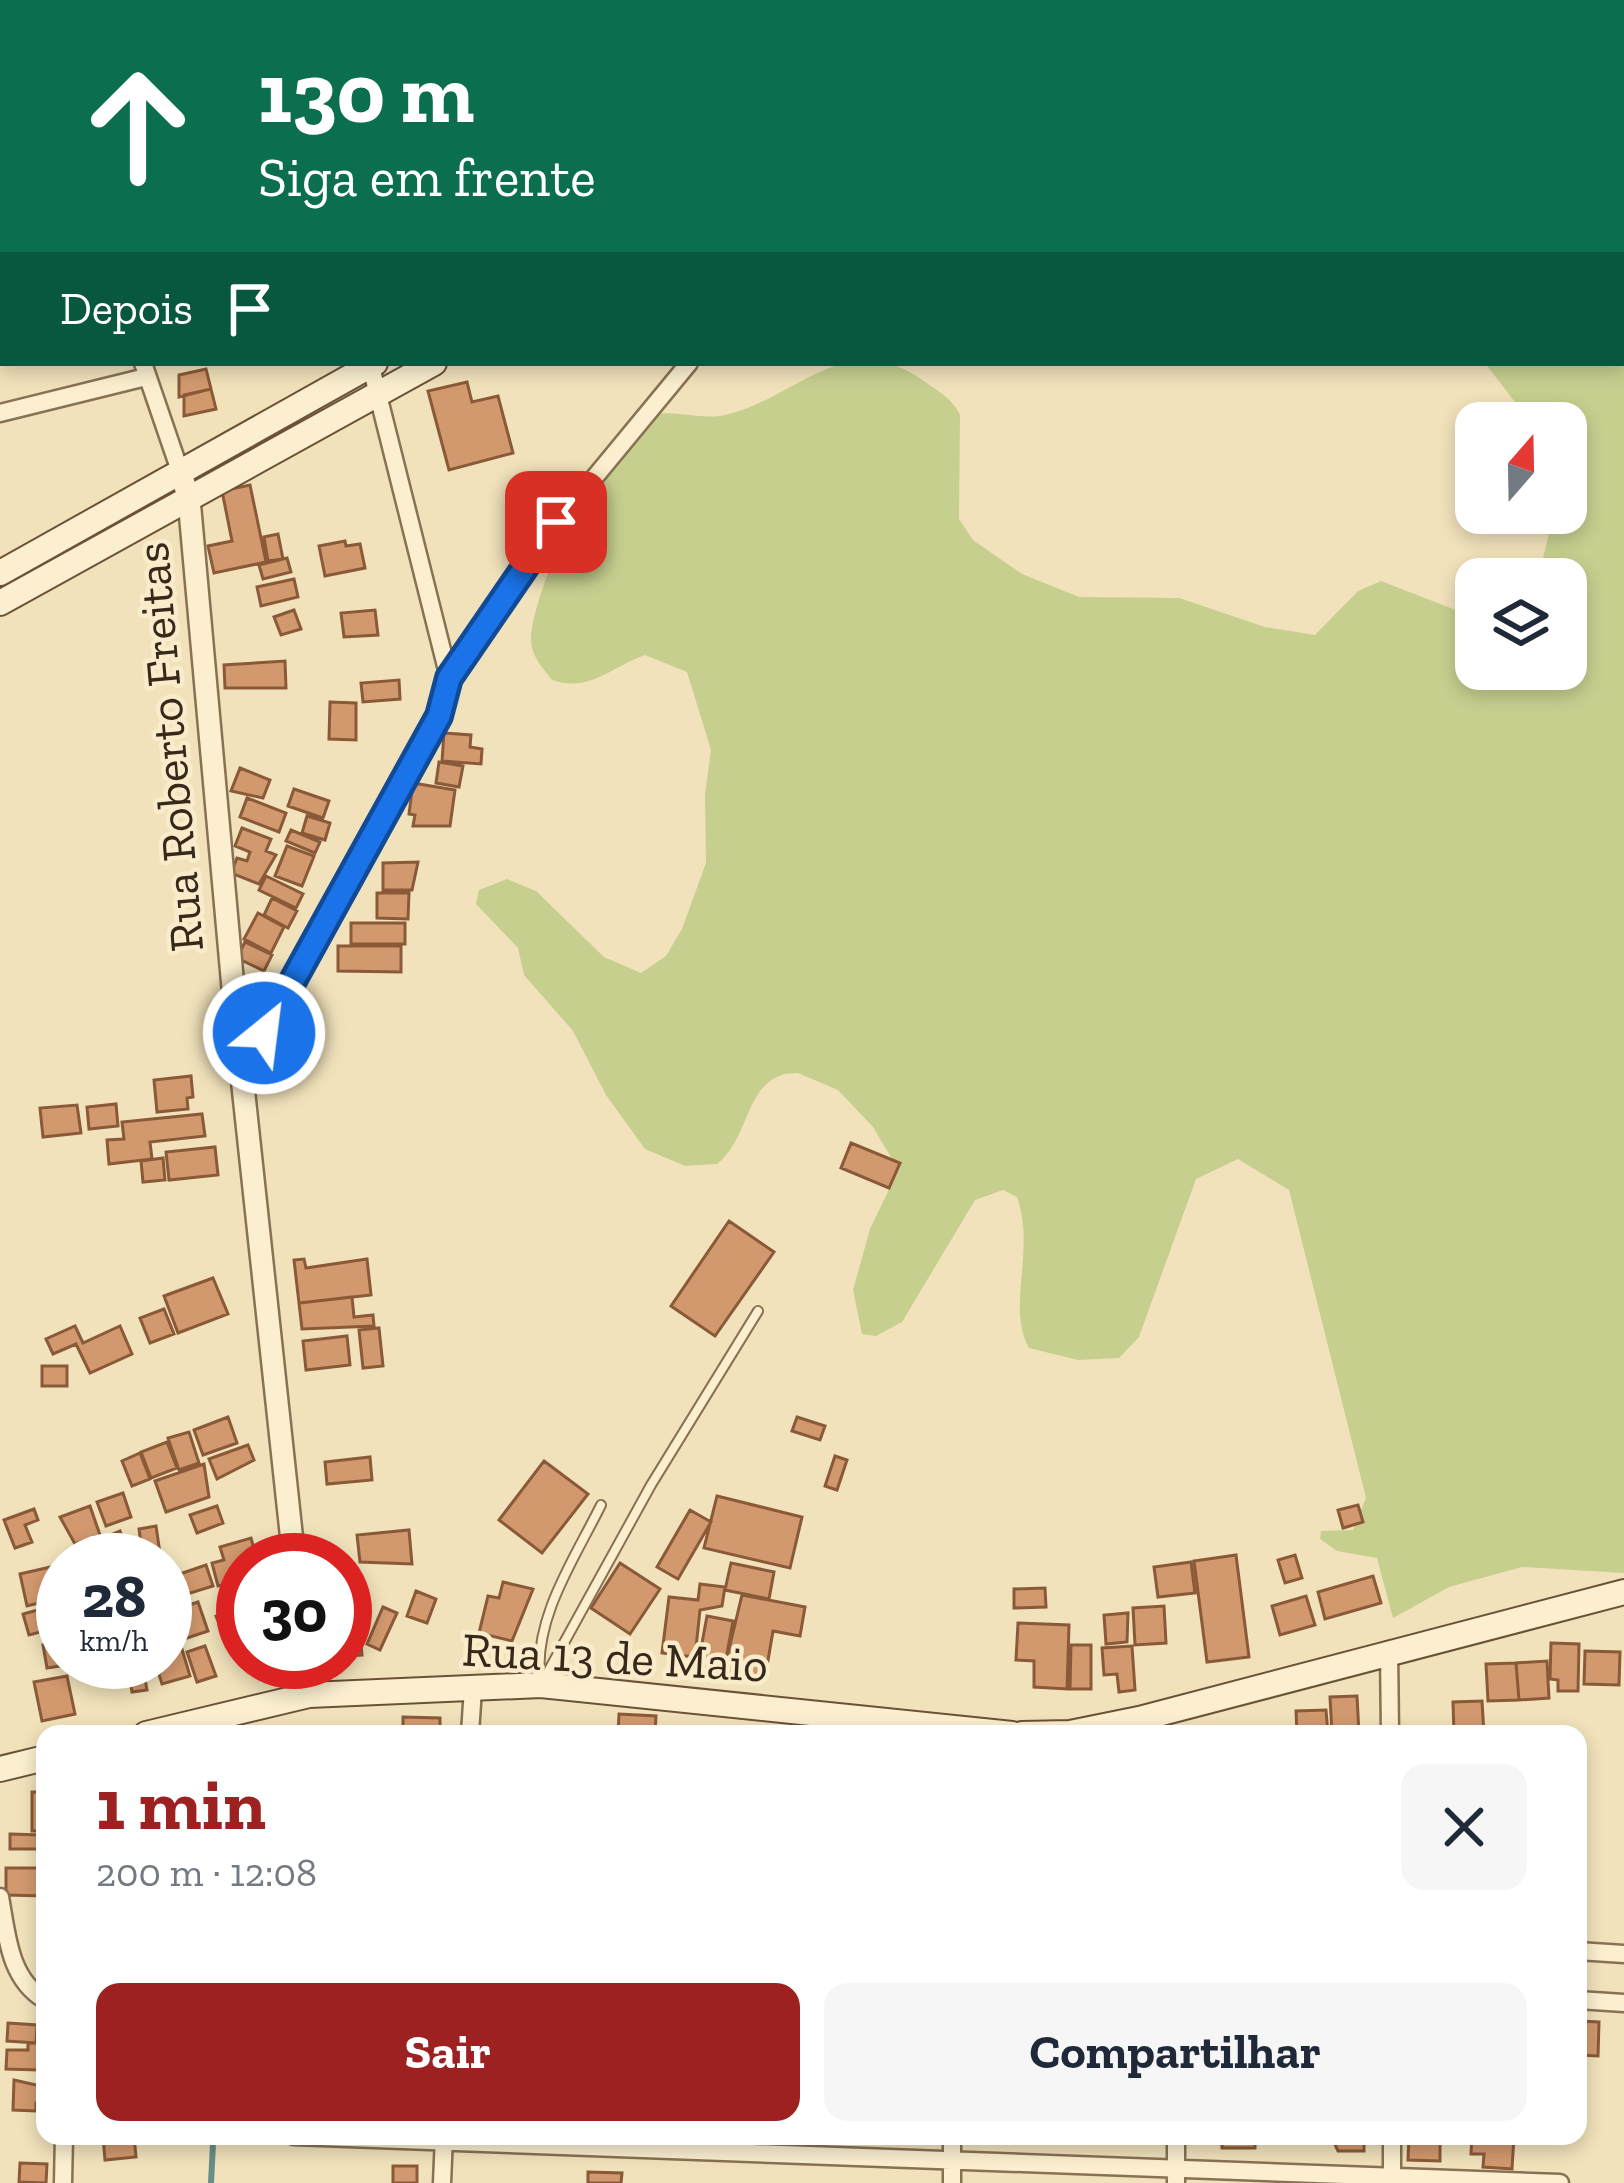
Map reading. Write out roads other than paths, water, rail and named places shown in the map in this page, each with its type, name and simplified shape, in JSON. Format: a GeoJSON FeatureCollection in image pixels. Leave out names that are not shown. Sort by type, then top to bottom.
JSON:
{"type":"FeatureCollection","features":[{"type":"Feature","properties":{"kind":"main road"},"geometry":{"type":"LineString","coordinates":[[0,603],[369,366]]}},
{"type":"Feature","properties":{"kind":"main road"},"geometry":{"type":"LineString","coordinates":[[0,573],[377,395],[429,366]]}},
{"type":"Feature","properties":{"kind":"main road"},"geometry":{"type":"LineString","coordinates":[[1173,1722],[1389,1651],[1624,1592]]}},
{"type":"Feature","properties":{"kind":"main road","name":"Rua 13 de Maio"},"geometry":{"type":"LineString","coordinates":[[184,1725],[309,1695],[541,1685],[901,1725]]}},
{"type":"Feature","properties":{"kind":"main road"},"geometry":{"type":"LineString","coordinates":[[0,1769],[36,1760]]}},
{"type":"Feature","properties":{"kind":"street"},"geometry":{"type":"LineString","coordinates":[[242,1073],[447,699],[449,678],[372,366]]}},
{"type":"Feature","properties":{"kind":"street"},"geometry":{"type":"LineString","coordinates":[[449,678],[533,552],[687,366]]}},
{"type":"Feature","properties":{"kind":"street"},"geometry":{"type":"LineString","coordinates":[[0,413],[144,370]]}},
{"type":"Feature","properties":{"kind":"street","name":"Rua Roberto Freitas"},"geometry":{"type":"LineString","coordinates":[[144,370],[185,486],[291,1533]]}},
{"type":"Feature","properties":{"kind":"street"},"geometry":{"type":"LineString","coordinates":[[1389,1651],[1390,1725]]}},
{"type":"Feature","properties":{"kind":"street"},"geometry":{"type":"LineString","coordinates":[[470,1725],[472,1688]]}},
{"type":"Feature","properties":{"kind":"street"},"geometry":{"type":"LineString","coordinates":[[308,1689],[309,1695]]}},
{"type":"Feature","properties":{"kind":"street"},"geometry":{"type":"LineString","coordinates":[[0,1898],[9,1951],[21,1978],[36,1992]]}},
{"type":"Feature","properties":{"kind":"street"},"geometry":{"type":"LineString","coordinates":[[1587,1952],[1624,1954]]}},
{"type":"Feature","properties":{"kind":"street"},"geometry":{"type":"LineString","coordinates":[[1587,2001],[1624,2003]]}},
{"type":"Feature","properties":{"kind":"street"},"geometry":{"type":"LineString","coordinates":[[63,2183],[64,2145]]}},
{"type":"Feature","properties":{"kind":"street"},"geometry":{"type":"LineString","coordinates":[[442,2183],[444,2145]]}},
{"type":"Feature","properties":{"kind":"street"},"geometry":{"type":"LineString","coordinates":[[596,2145],[952,2159],[1176,2176],[1560,2183]]}},
{"type":"Feature","properties":{"kind":"street"},"geometry":{"type":"LineString","coordinates":[[952,2145],[952,2183]]}},
{"type":"Feature","properties":{"kind":"street"},"geometry":{"type":"LineString","coordinates":[[1176,2145],[1176,2176]]}},
{"type":"Feature","properties":{"kind":"street"},"geometry":{"type":"LineString","coordinates":[[1392,2145],[1392,2180]]}},
{"type":"Feature","properties":{"kind":"lane"},"geometry":{"type":"LineString","coordinates":[[541,1685],[650,1485],[758,1311]]}},
{"type":"Feature","properties":{"kind":"lane"},"geometry":{"type":"LineString","coordinates":[[541,1685],[538,1656],[551,1604],[601,1505]]}},
{"type":"Feature","properties":{"kind":"waterway"},"geometry":{"type":"LineString","coordinates":[[211,2183],[213,2145]]}}]}
